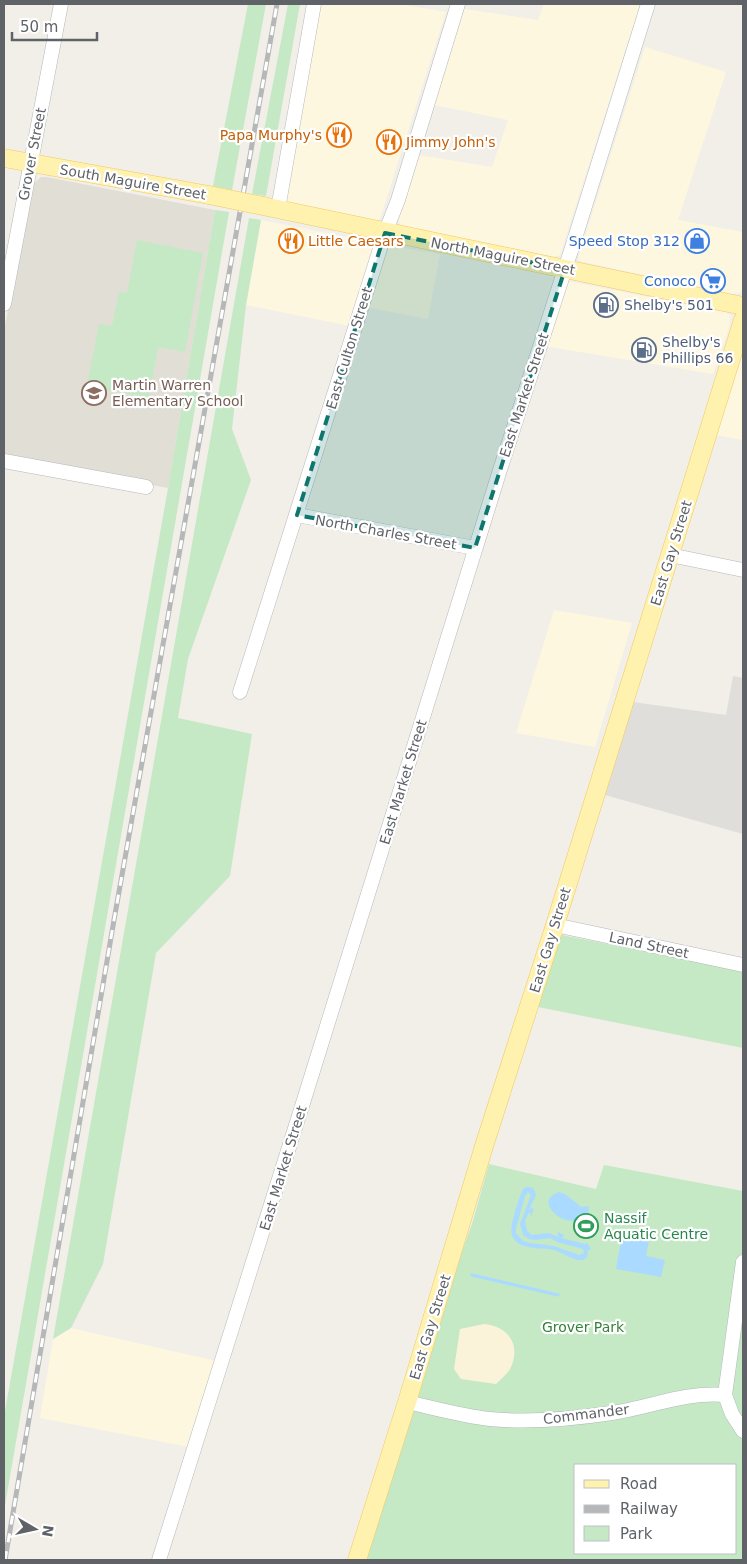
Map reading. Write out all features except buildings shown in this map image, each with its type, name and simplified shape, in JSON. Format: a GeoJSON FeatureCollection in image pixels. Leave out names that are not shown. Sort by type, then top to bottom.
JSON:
{"type":"FeatureCollection","features":[{"type":"Feature","properties":{"kind":"main road","name":"South Maguire Street"},"geometry":{"type":"LineString","coordinates":[[4,158],[209,195],[270,208]]}},
{"type":"Feature","properties":{"kind":"main road","name":"North Maguire Street"},"geometry":{"type":"LineString","coordinates":[[270,208],[743,306]]}},
{"type":"Feature","properties":{"kind":"main road","name":"East Gay Street"},"geometry":{"type":"LineString","coordinates":[[357,1560],[407,1402],[482,1152],[555,925],[743,320]]}},
{"type":"Feature","properties":{"kind":"street","name":"Grover Street"},"geometry":{"type":"LineString","coordinates":[[4,304],[61,4]]}},
{"type":"Feature","properties":{"kind":"street"},"geometry":{"type":"LineString","coordinates":[[270,208],[314,4]]}},
{"type":"Feature","properties":{"kind":"street","name":"East Culton Street"},"geometry":{"type":"LineString","coordinates":[[240,692],[398,200],[458,4]]}},
{"type":"Feature","properties":{"kind":"street","name":"East Market Street"},"geometry":{"type":"LineString","coordinates":[[159,1560],[475,548],[648,4]]}},
{"type":"Feature","properties":{"kind":"street"},"geometry":{"type":"LineString","coordinates":[[4,461],[146,487]]}},
{"type":"Feature","properties":{"kind":"street","name":"North Charles Street"},"geometry":{"type":"LineString","coordinates":[[297,516],[475,548]]}},
{"type":"Feature","properties":{"kind":"street"},"geometry":{"type":"LineString","coordinates":[[670,555],[743,570]]}},
{"type":"Feature","properties":{"kind":"street","name":"Land Street"},"geometry":{"type":"LineString","coordinates":[[555,925],[743,965]]}},
{"type":"Feature","properties":{"kind":"street"},"geometry":{"type":"LineString","coordinates":[[743,1262],[725,1395],[732,1414],[743,1431]]}},
{"type":"Feature","properties":{"kind":"street","name":"Commander"},"geometry":{"type":"LineString","coordinates":[[407,1402],[490,1418],[542,1421],[614,1413],[690,1395],[725,1395]]}},
{"type":"Feature","properties":{"kind":"highlighted area"},"geometry":{"type":"Polygon","coordinates":[[[385,233],[565,269],[475,548],[297,515],[385,233]]]}},
{"type":"Feature","properties":{"kind":"shaded area"},"geometry":{"type":"Polygon","coordinates":[[[321,4],[400,4],[446,12],[380,219],[377,222],[287,202],[321,4]]]}},
{"type":"Feature","properties":{"kind":"shaded area"},"geometry":{"type":"Polygon","coordinates":[[[544,4],[640,5],[560,255],[554,257],[401,226],[399,218],[418,155],[492,167],[508,120],[434,105],[464,9],[538,20],[544,4]]]}},
{"type":"Feature","properties":{"kind":"shaded area"},"geometry":{"type":"Polygon","coordinates":[[[645,47],[726,72],[678,220],[743,232],[743,289],[739,293],[730,294],[579,261],[579,255],[645,47]]]}},
{"type":"Feature","properties":{"kind":"shaded area","name":"Martin Warren Elementary School"},"geometry":{"type":"Polygon","coordinates":[[[41,177],[215,210],[168,488],[4,457],[4,330],[34,183],[41,177]]]}},
{"type":"Feature","properties":{"kind":"shaded area"},"geometry":{"type":"Polygon","coordinates":[[[261,220],[371,242],[375,247],[350,326],[246,305],[261,220]]]}},
{"type":"Feature","properties":{"kind":"shaded area"},"geometry":{"type":"Polygon","coordinates":[[[385,245],[440,254],[428,319],[365,307],[385,245]]]}},
{"type":"Feature","properties":{"kind":"shaded area"},"geometry":{"type":"Polygon","coordinates":[[[567,281],[729,314],[729,328],[713,374],[544,346],[567,281]]]}},
{"type":"Feature","properties":{"kind":"shaded area"},"geometry":{"type":"Polygon","coordinates":[[[743,345],[743,440],[716,435],[743,345]]]}},
{"type":"Feature","properties":{"kind":"shaded area"},"geometry":{"type":"Polygon","coordinates":[[[554,610],[632,623],[595,747],[516,733],[554,610]]]}},
{"type":"Feature","properties":{"kind":"shaded area"},"geometry":{"type":"Polygon","coordinates":[[[733,676],[743,678],[743,834],[605,795],[633,702],[726,715],[733,676]]]}},
{"type":"Feature","properties":{"kind":"shaded area"},"geometry":{"type":"Polygon","coordinates":[[[71,1328],[216,1361],[189,1447],[40,1418],[53,1339],[71,1328]]]}},
{"type":"Feature","properties":{"kind":"green space"},"geometry":{"type":"Polygon","coordinates":[[[248,4],[266,4],[232,190],[213,186],[248,4]]]}},
{"type":"Feature","properties":{"kind":"green space"},"geometry":{"type":"Polygon","coordinates":[[[288,4],[300,4],[266,196],[252,194],[288,4]]]}},
{"type":"Feature","properties":{"kind":"green space"},"geometry":{"type":"Polygon","coordinates":[[[215,210],[229,212],[4,1511],[4,1417],[168,488],[215,210]]]}},
{"type":"Feature","properties":{"kind":"green space"},"geometry":{"type":"Polygon","coordinates":[[[249,218],[261,220],[246,305],[232,429],[251,480],[188,659],[178,718],[252,734],[230,876],[156,953],[103,1264],[71,1328],[53,1339],[249,218]]]}},
{"type":"Feature","properties":{"kind":"green space"},"geometry":{"type":"Polygon","coordinates":[[[137,240],[203,253],[185,352],[158,347],[149,398],[87,386],[99,324],[112,326],[119,292],[127,293],[137,240]]]}},
{"type":"Feature","properties":{"kind":"green space"},"geometry":{"type":"Polygon","coordinates":[[[562,935],[743,971],[743,1048],[538,1007],[559,939],[562,935]]]}},
{"type":"Feature","properties":{"kind":"green space","name":"Grover Park"},"geometry":{"type":"Polygon","coordinates":[[[489,1164],[596,1189],[604,1165],[743,1191],[743,1560],[357,1560],[407,1402],[472,1224],[489,1164]]]}},
{"type":"Feature","properties":{"kind":"sand"},"geometry":{"type":"Polygon","coordinates":[[[484,1324],[500,1328],[510,1338],[513,1345],[513,1360],[510,1369],[496,1384],[461,1379],[454,1369],[460,1329],[484,1324]]]}},
{"type":"Feature","properties":{"kind":"water"},"geometry":{"type":"Polygon","coordinates":[[[524,1188],[533,1188],[536,1195],[529,1210],[534,1209],[531,1216],[529,1212],[525,1221],[527,1231],[532,1235],[549,1233],[558,1237],[558,1232],[564,1235],[561,1238],[587,1243],[591,1249],[588,1250],[587,1257],[583,1260],[577,1260],[554,1250],[524,1246],[515,1240],[511,1231],[514,1214],[524,1188]],[[528,1192],[525,1196],[516,1229],[516,1233],[523,1241],[554,1246],[579,1255],[584,1253],[583,1249],[557,1242],[550,1238],[536,1240],[529,1239],[523,1235],[520,1224],[531,1195],[528,1192]]]}},
{"type":"Feature","properties":{"kind":"water"},"geometry":{"type":"Polygon","coordinates":[[[559,1192],[565,1194],[581,1207],[589,1207],[587,1220],[583,1226],[574,1221],[561,1218],[550,1208],[550,1198],[559,1192]]]}},
{"type":"Feature","properties":{"kind":"water"},"geometry":{"type":"Polygon","coordinates":[[[623,1230],[650,1235],[646,1256],[665,1260],[661,1277],[616,1269],[623,1230]]]}},
{"type":"Feature","properties":{"kind":"waterway"},"geometry":{"type":"LineString","coordinates":[[472,1275],[558,1295]]}},
{"type":"Feature","properties":{"kind":"railway"},"geometry":{"type":"LineString","coordinates":[[5,1560],[114,920],[277,4]]}},
{"type":"Feature","properties":{"kind":"place","name":"Papa Murphy's"},"geometry":{"type":"Point","coordinates":[339,135]}},
{"type":"Feature","properties":{"kind":"place","name":"Jimmy John's"},"geometry":{"type":"Point","coordinates":[389,142]}},
{"type":"Feature","properties":{"kind":"place","name":"Little Caesars"},"geometry":{"type":"Point","coordinates":[291,241]}},
{"type":"Feature","properties":{"kind":"place","name":"Speed Stop 312"},"geometry":{"type":"Point","coordinates":[697,241]}},
{"type":"Feature","properties":{"kind":"place","name":"Conoco"},"geometry":{"type":"Point","coordinates":[713,281]}},
{"type":"Feature","properties":{"kind":"place","name":"Shelby's 501"},"geometry":{"type":"Point","coordinates":[606,305]}},
{"type":"Feature","properties":{"kind":"place","name":"Shelby's Phillips 66"},"geometry":{"type":"Point","coordinates":[644,350]}},
{"type":"Feature","properties":{"kind":"place","name":"Martin Warren Elementary School"},"geometry":{"type":"Point","coordinates":[94,393]}},
{"type":"Feature","properties":{"kind":"place","name":"Nassif Aquatic Centre"},"geometry":{"type":"Point","coordinates":[586,1226]}}]}
